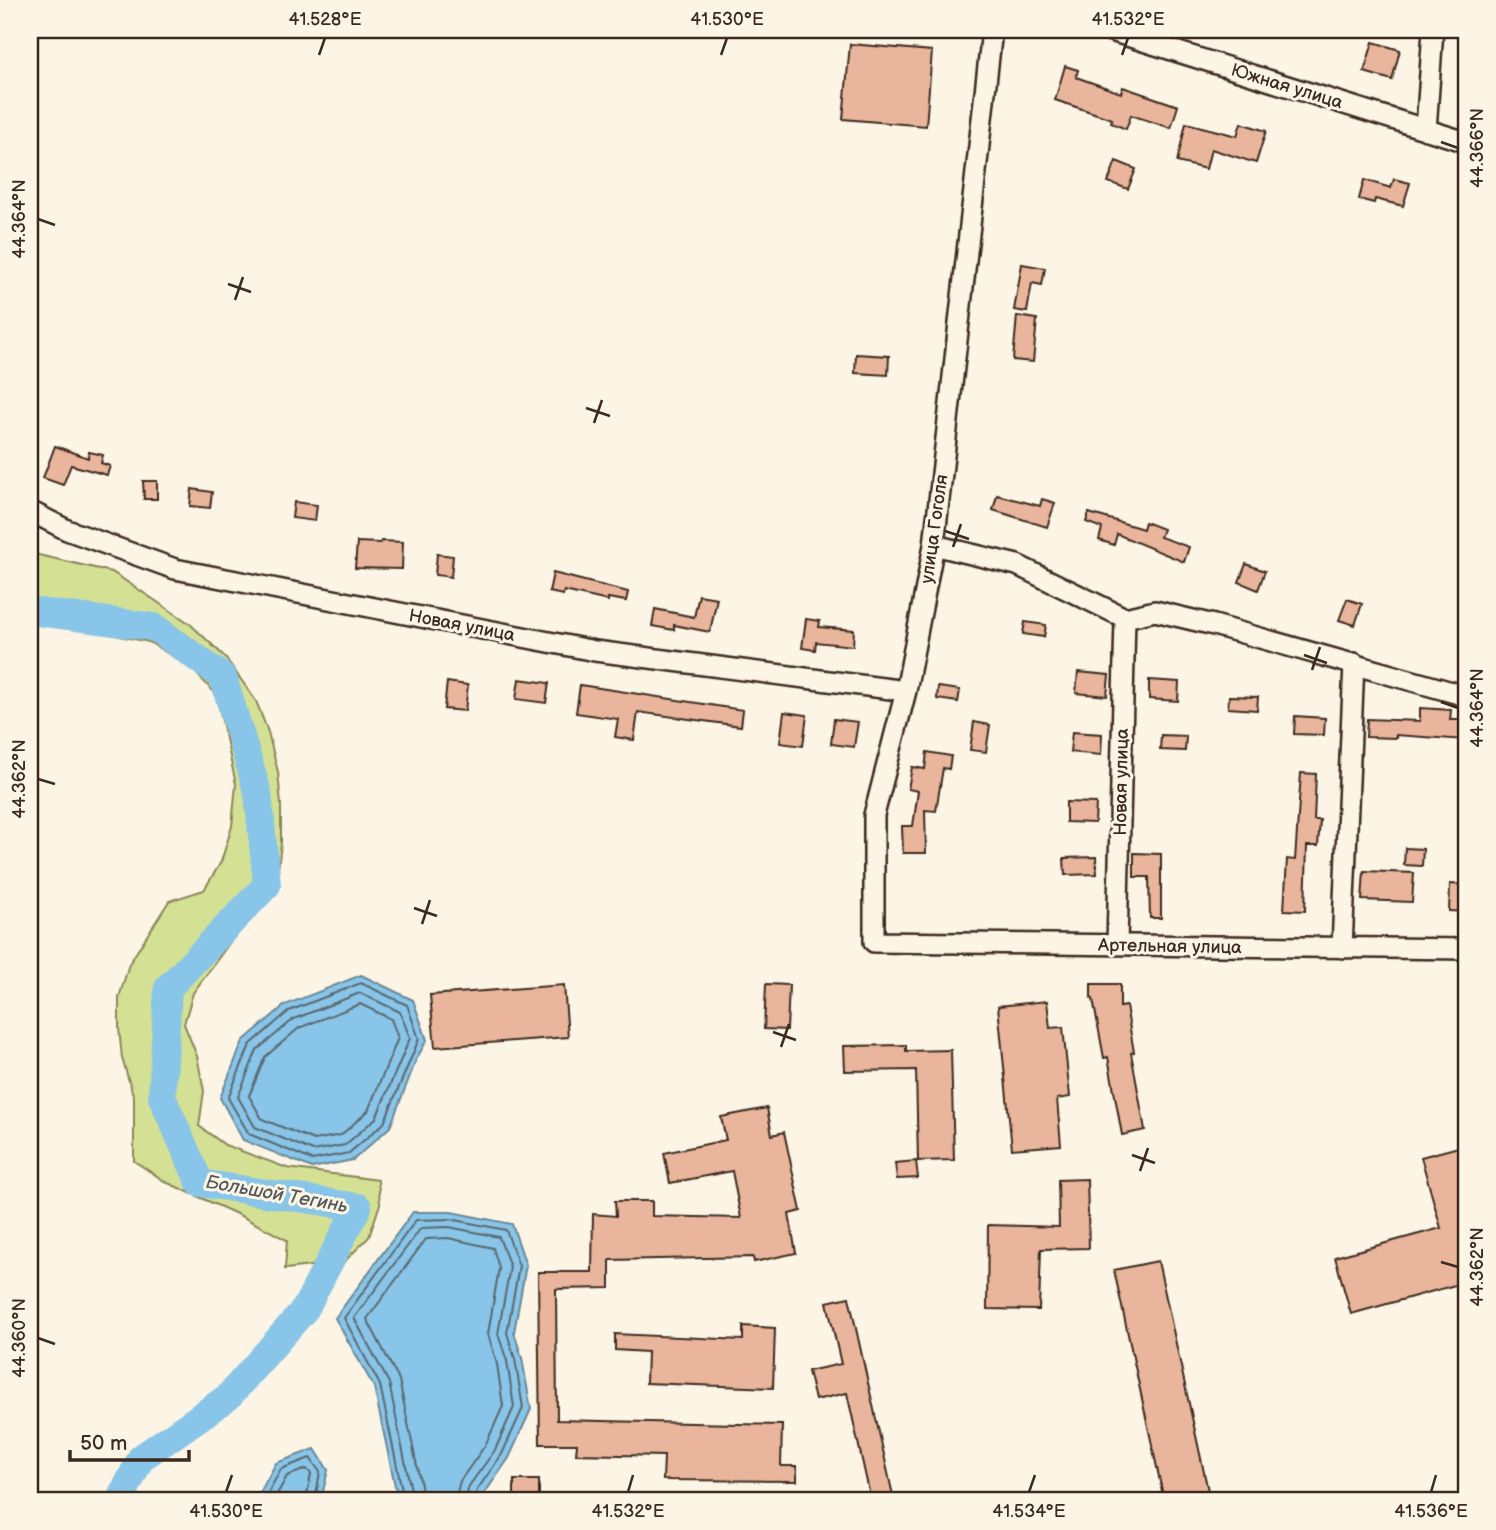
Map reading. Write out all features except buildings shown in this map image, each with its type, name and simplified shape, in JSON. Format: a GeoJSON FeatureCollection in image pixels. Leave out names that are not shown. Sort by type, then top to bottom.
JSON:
{"type":"FeatureCollection","features":[{"type":"Feature","properties":{"kind":"street","name":"улица Гоголя"},"geometry":{"type":"LineString","coordinates":[[874,942],[874,815],[906,691],[934,545],[992,30]]}},
{"type":"Feature","properties":{"kind":"street","name":"Южная улица"},"geometry":{"type":"LineString","coordinates":[[1108,30],[1466,142]]}},
{"type":"Feature","properties":{"kind":"street"},"geometry":{"type":"LineString","coordinates":[[1426,130],[1433,30]]}},
{"type":"Feature","properties":{"kind":"street","name":"Новая улица"},"geometry":{"type":"LineString","coordinates":[[30,511],[66,530],[175,569],[595,651],[906,691]]}},
{"type":"Feature","properties":{"kind":"street"},"geometry":{"type":"LineString","coordinates":[[934,545],[1017,565],[1125,618],[1155,611],[1354,663],[1466,696]]}},
{"type":"Feature","properties":{"kind":"street","name":"Новая улица"},"geometry":{"type":"LineString","coordinates":[[1118,945],[1125,618]]}},
{"type":"Feature","properties":{"kind":"street"},"geometry":{"type":"LineString","coordinates":[[1342,948],[1354,663]]}},
{"type":"Feature","properties":{"kind":"street","name":"Артельная улица"},"geometry":{"type":"LineString","coordinates":[[874,942],[1466,949]]}},
{"type":"Feature","properties":{"kind":"green space"},"geometry":{"type":"Polygon","coordinates":[[[30,553],[112,572],[189,623],[225,657],[256,701],[268,732],[278,772],[281,843],[277,879],[265,905],[241,927],[193,993],[184,1024],[197,1056],[204,1091],[199,1126],[225,1145],[287,1168],[378,1180],[380,1204],[369,1237],[344,1262],[285,1269],[287,1240],[166,1182],[134,1161],[134,1098],[122,1058],[119,998],[129,964],[169,901],[204,890],[221,862],[232,826],[236,784],[216,694],[190,667],[149,642],[40,620],[30,595],[30,553]]]}},
{"type":"Feature","properties":{"kind":"water"},"geometry":{"type":"Polygon","coordinates":[[[361,975],[413,1000],[427,1040],[417,1058],[390,1127],[353,1160],[312,1168],[243,1140],[220,1098],[243,1041],[285,1005],[361,975]]]}},
{"type":"Feature","properties":{"kind":"water"},"geometry":{"type":"Polygon","coordinates":[[[413,1212],[451,1212],[512,1224],[526,1265],[514,1332],[522,1358],[531,1409],[509,1458],[480,1500],[398,1500],[374,1387],[335,1318],[413,1212]]]}},
{"type":"Feature","properties":{"kind":"water"},"geometry":{"type":"Polygon","coordinates":[[[315,1449],[328,1470],[321,1500],[256,1500],[276,1463],[315,1449]]]}},
{"type":"Feature","properties":{"kind":"waterway","name":"Большой Тегинь"},"geometry":{"type":"LineString","coordinates":[[30,611],[154,627],[223,677],[258,793],[267,885],[168,988],[162,1097],[200,1183],[358,1207],[305,1309],[228,1397],[141,1458],[120,1500]]}}]}
